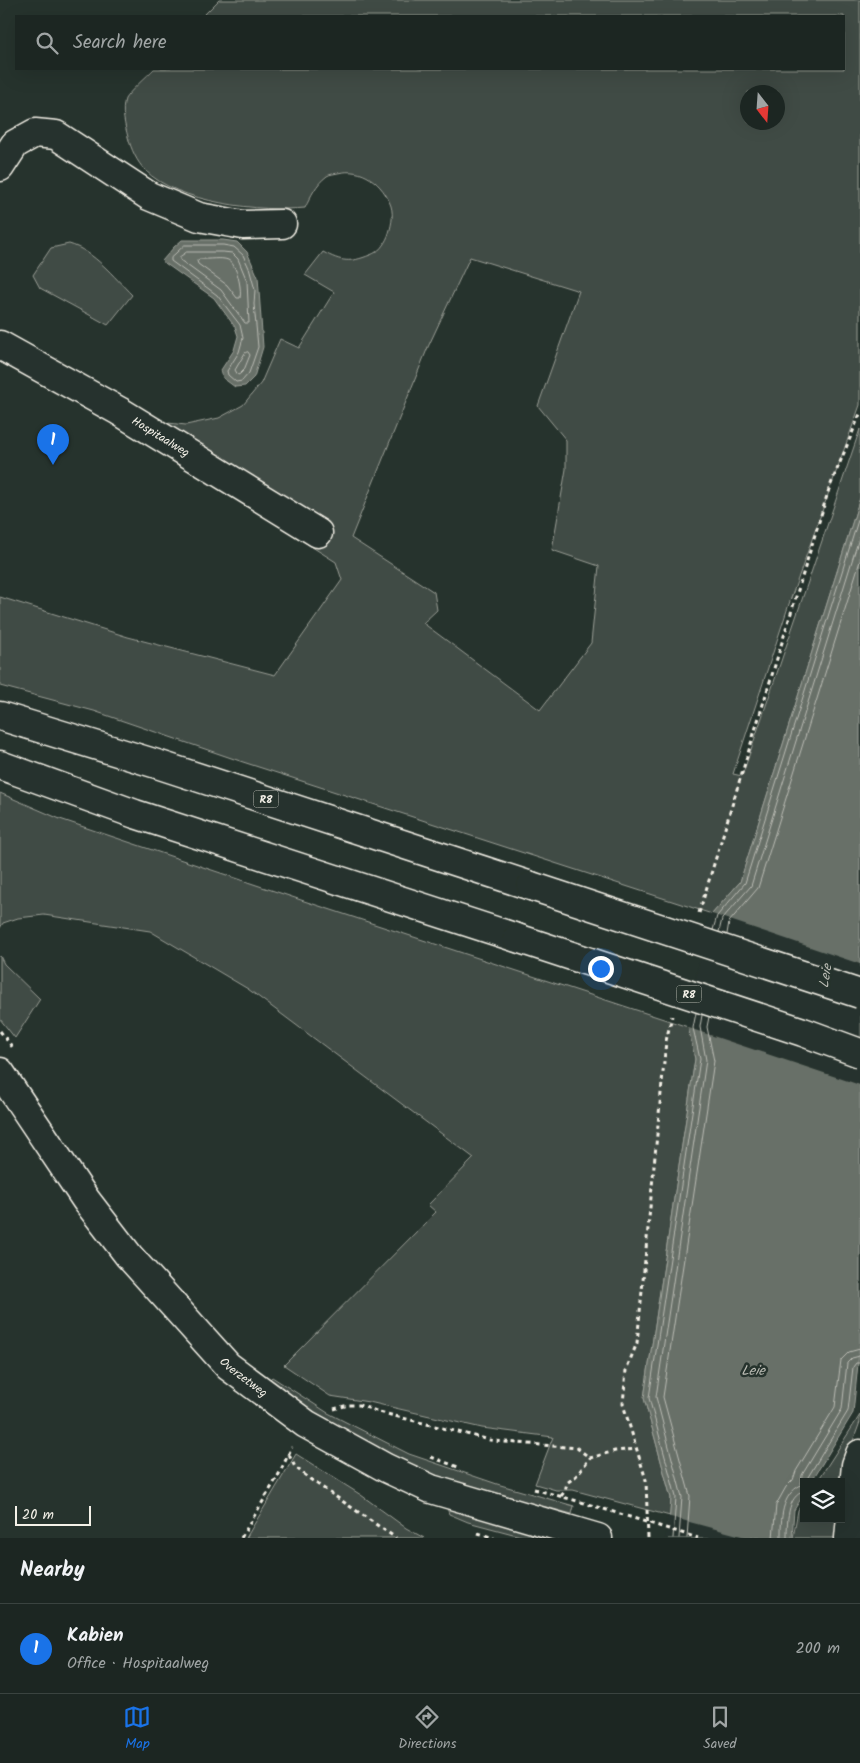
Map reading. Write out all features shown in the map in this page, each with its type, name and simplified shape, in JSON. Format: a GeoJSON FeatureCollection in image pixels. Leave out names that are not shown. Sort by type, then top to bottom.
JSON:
{"type":"FeatureCollection","features":[{"type":"Feature","properties":{"kind":"main road"},"geometry":{"type":"LineString","coordinates":[[0,167],[15,144],[35,133],[56,136],[149,196],[191,214],[243,225],[282,224]]}},
{"type":"Feature","properties":{"kind":"main road","name":"Hospitaalweg"},"geometry":{"type":"LineString","coordinates":[[0,345],[119,411],[318,533]]}},
{"type":"Feature","properties":{"kind":"main road","name":"R8"},"geometry":{"type":"LineString","coordinates":[[0,716],[188,774],[860,994]]}},
{"type":"Feature","properties":{"kind":"main road","name":"R8"},"geometry":{"type":"LineString","coordinates":[[0,765],[135,814],[803,1032],[860,1053]]}},
{"type":"Feature","properties":{"kind":"main road","name":"Overzetweg"},"geometry":{"type":"LineString","coordinates":[[7,1062],[86,1200],[129,1256],[228,1366],[316,1415],[386,1468],[431,1488],[586,1534]]}},
{"type":"Feature","properties":{"kind":"main road"},"geometry":{"type":"LineString","coordinates":[[849,1538],[856,1465],[860,1454]]}},
{"type":"Feature","properties":{"kind":"path"},"geometry":{"type":"LineString","coordinates":[[697,922],[829,488],[860,414]]}},
{"type":"Feature","properties":{"kind":"path"},"geometry":{"type":"LineString","coordinates":[[648,1538],[646,1480],[623,1404],[626,1370],[637,1343],[666,1041],[673,1013]]}},
{"type":"Feature","properties":{"kind":"path"},"geometry":{"type":"LineString","coordinates":[[0,1031],[7,1062]]}},
{"type":"Feature","properties":{"kind":"path"},"geometry":{"type":"LineString","coordinates":[[241,1538],[288,1455],[316,1415],[348,1405],[359,1405],[494,1442],[576,1448],[590,1458]]}},
{"type":"Feature","properties":{"kind":"path"},"geometry":{"type":"LineString","coordinates":[[333,1410],[341,1414]]}},
{"type":"Feature","properties":{"kind":"path"},"geometry":{"type":"LineString","coordinates":[[561,1496],[565,1491],[567,1483],[576,1476],[590,1458],[615,1451],[636,1449]]}},
{"type":"Feature","properties":{"kind":"path"},"geometry":{"type":"LineString","coordinates":[[288,1455],[295,1467],[310,1479],[396,1538]]}},
{"type":"Feature","properties":{"kind":"path"},"geometry":{"type":"LineString","coordinates":[[424,1455],[458,1467]]}},
{"type":"Feature","properties":{"kind":"path"},"geometry":{"type":"LineString","coordinates":[[533,1489],[698,1538]]}},
{"type":"Feature","properties":{"kind":"shaded area"},"geometry":{"type":"Polygon","coordinates":[[[219,0],[860,0],[860,405],[790,601],[733,774],[742,776],[860,429],[860,498],[740,882],[712,914],[243,762],[94,711],[0,686],[0,597],[128,637],[275,675],[342,580],[336,562],[175,461],[150,421],[186,425],[219,418],[243,405],[261,383],[280,339],[299,348],[334,292],[305,275],[323,252],[336,258],[351,260],[373,254],[379,250],[390,229],[392,218],[391,206],[383,190],[377,184],[371,179],[355,172],[328,175],[317,186],[305,208],[266,208],[221,203],[198,198],[177,190],[159,181],[139,163],[128,137],[123,113],[127,96],[153,70],[845,70],[845,15],[204,15],[219,0]],[[470,257],[428,347],[351,538],[434,592],[437,610],[423,623],[540,710],[591,643],[599,566],[552,550],[566,469],[566,440],[538,406],[579,291],[470,257]]]}},
{"type":"Feature","properties":{"kind":"shaded area"},"geometry":{"type":"Polygon","coordinates":[[[69,244],[78,247],[95,258],[132,295],[108,325],[40,288],[33,275],[51,248],[69,244]]]}},
{"type":"Feature","properties":{"kind":"shaded area"},"geometry":{"type":"Polygon","coordinates":[[[0,793],[60,819],[688,1027],[695,1059],[644,1398],[671,1498],[670,1516],[573,1490],[556,1490],[535,1484],[553,1437],[482,1428],[369,1402],[330,1396],[284,1365],[436,1212],[428,1205],[474,1158],[248,989],[150,931],[44,915],[18,918],[3,923],[0,928],[0,793]]]}},
{"type":"Feature","properties":{"kind":"shaded area"},"geometry":{"type":"Polygon","coordinates":[[[0,956],[4,964],[40,999],[15,1038],[0,1019],[0,956]]]}},
{"type":"Feature","properties":{"kind":"shaded area"},"geometry":{"type":"Polygon","coordinates":[[[272,1377],[328,1413],[409,1454],[497,1484],[574,1506],[572,1514],[464,1485],[401,1461],[366,1444],[317,1414],[268,1381],[272,1377]]]}},
{"type":"Feature","properties":{"kind":"shaded area"},"geometry":{"type":"Polygon","coordinates":[[[860,1415],[860,1422],[853,1441],[845,1496],[845,1478],[820,1478],[860,1415]]]}},
{"type":"Feature","properties":{"kind":"shaded area"},"geometry":{"type":"Polygon","coordinates":[[[296,1454],[361,1495],[406,1528],[424,1538],[246,1538],[296,1454]]]}},
{"type":"Feature","properties":{"kind":"shaded area"},"geometry":{"type":"Polygon","coordinates":[[[800,1507],[800,1523],[841,1523],[839,1538],[793,1538],[800,1507]]]}},
{"type":"Feature","properties":{"kind":"shaded area"},"geometry":{"type":"Polygon","coordinates":[[[447,1508],[558,1538],[528,1538],[468,1522],[449,1514],[447,1508]]]}},
{"type":"Feature","properties":{"kind":"water"},"geometry":{"type":"Polygon","coordinates":[[[182,240],[237,242],[247,252],[258,277],[263,347],[254,377],[245,386],[235,387],[223,378],[221,370],[234,350],[238,336],[235,327],[214,298],[162,261],[182,240]]]}},
{"type":"Feature","properties":{"kind":"water","name":"Leie"},"geometry":{"type":"Polygon","coordinates":[[[860,498],[860,1344],[853,1413],[813,1478],[800,1478],[800,1500],[794,1510],[792,1538],[668,1538],[671,1498],[644,1398],[695,1059],[688,1027],[712,914],[740,882],[860,498]]]}},
{"type":"Feature","properties":{"kind":"pier"},"geometry":{"type":"Polygon","coordinates":[[[709,913],[860,964],[860,1085],[686,1027],[709,913]]]}},
{"type":"Feature","properties":{"kind":"pier"},"geometry":{"type":"Polygon","coordinates":[[[667,1516],[749,1538],[665,1538],[667,1516]]]}},
{"type":"Feature","properties":{"kind":"place","name":"Kabien"},"geometry":{"type":"Point","coordinates":[53,465]}}]}
